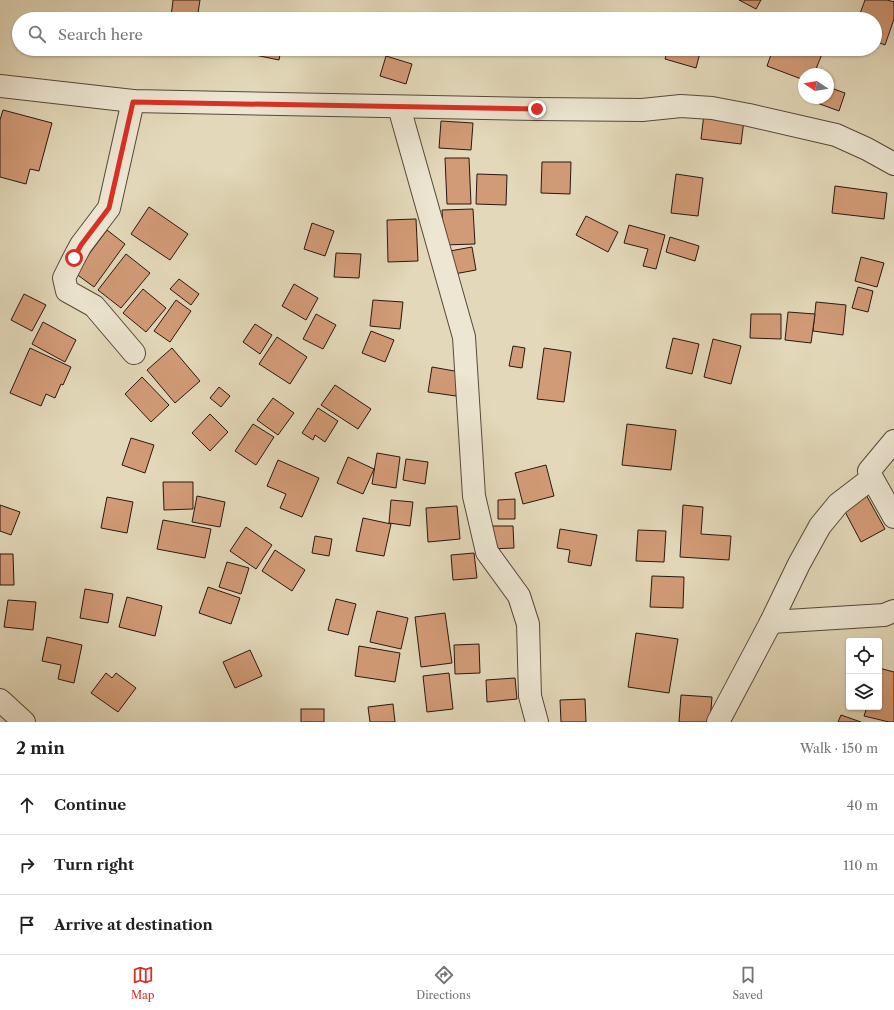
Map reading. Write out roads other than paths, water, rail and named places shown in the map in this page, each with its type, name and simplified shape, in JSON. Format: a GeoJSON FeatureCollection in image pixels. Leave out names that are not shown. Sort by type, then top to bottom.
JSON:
{"type":"FeatureCollection","features":[{"type":"Feature","properties":{"kind":"street"},"geometry":{"type":"LineString","coordinates":[[0,86],[133,102],[634,110],[681,106],[712,108],[750,115],[836,135],[867,149],[894,164]]}},
{"type":"Feature","properties":{"kind":"street"},"geometry":{"type":"LineString","coordinates":[[133,102],[109,208],[81,245],[64,278],[67,291],[94,306],[134,353]]}},
{"type":"Feature","properties":{"kind":"street"},"geometry":{"type":"LineString","coordinates":[[399,107],[464,337],[474,496],[487,552],[519,596],[528,624],[530,696],[537,722]]}},
{"type":"Feature","properties":{"kind":"street"},"geometry":{"type":"LineString","coordinates":[[894,441],[870,471],[872,478],[894,517]]}},
{"type":"Feature","properties":{"kind":"street"},"geometry":{"type":"LineString","coordinates":[[718,722],[820,526],[838,504],[872,478]]}},
{"type":"Feature","properties":{"kind":"street"},"geometry":{"type":"LineString","coordinates":[[771,622],[884,615],[894,611]]}},
{"type":"Feature","properties":{"kind":"street"},"geometry":{"type":"LineString","coordinates":[[0,700],[24,722]]}}]}
